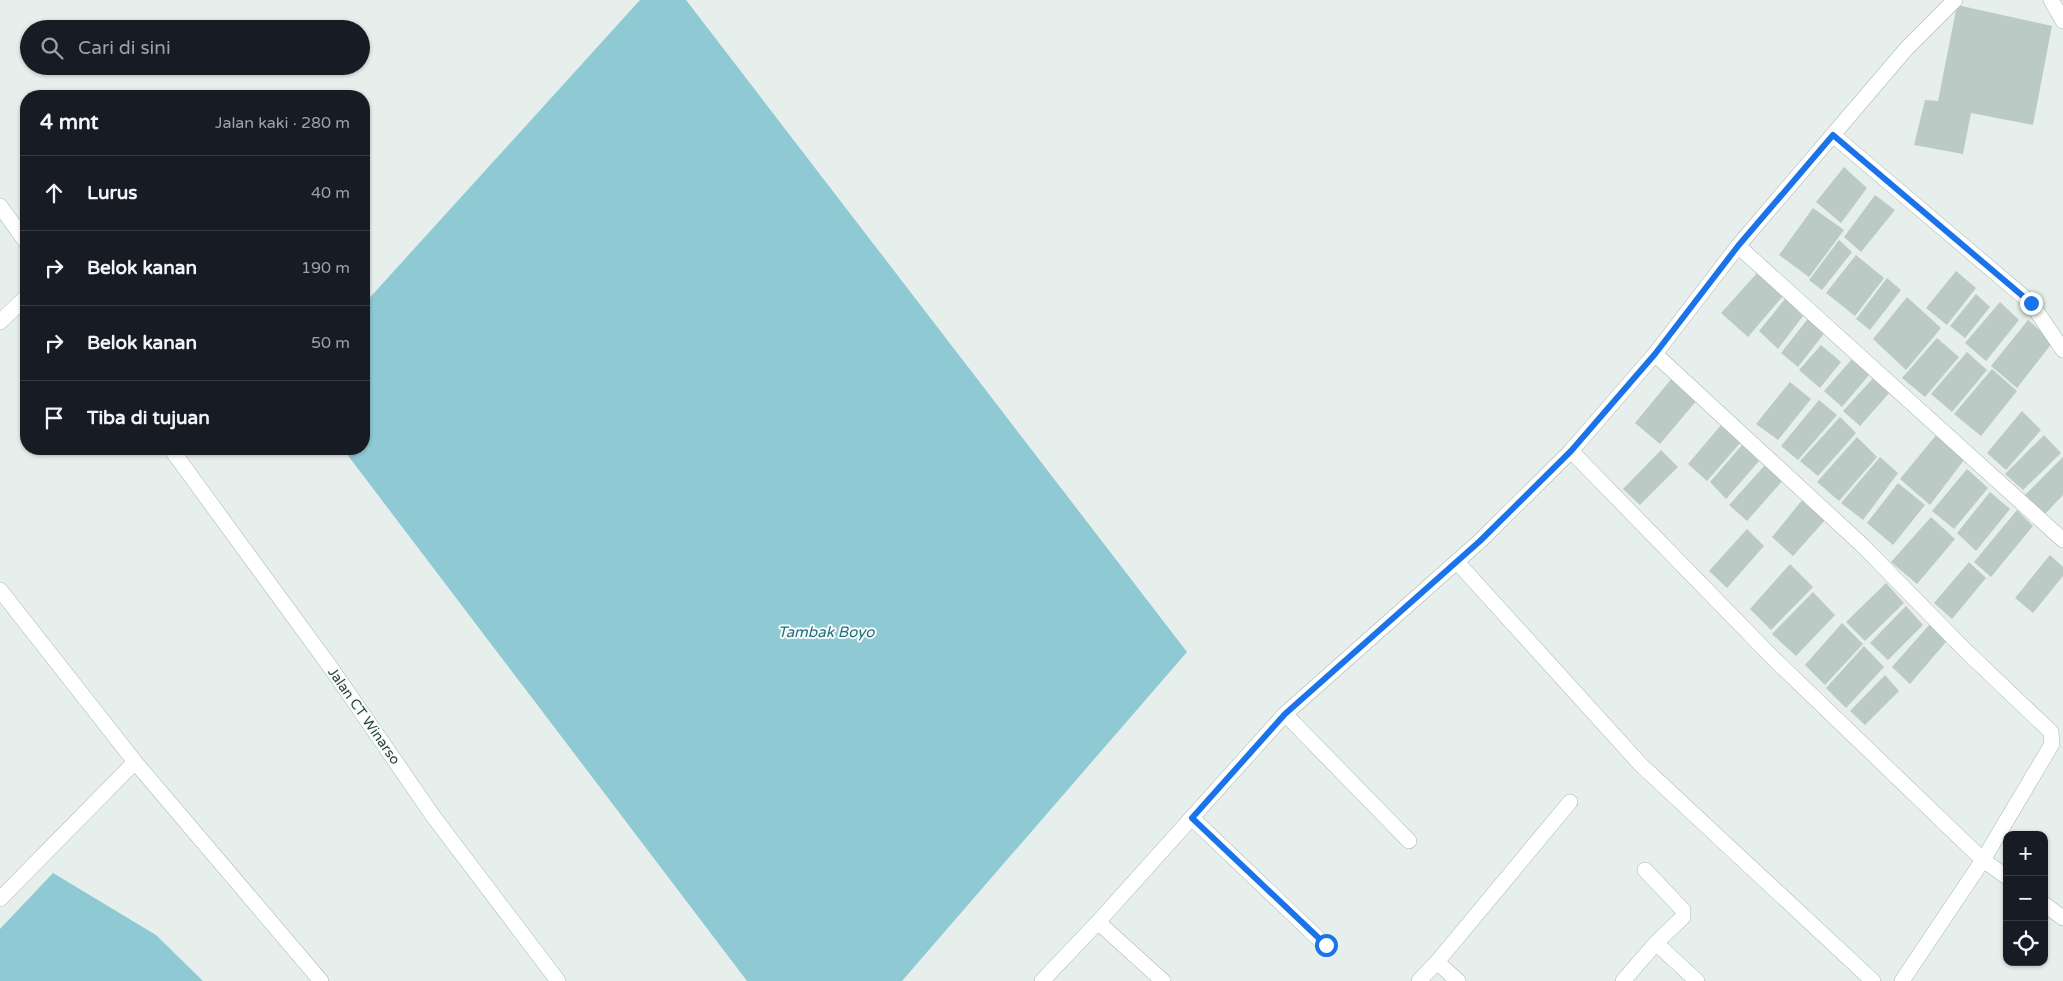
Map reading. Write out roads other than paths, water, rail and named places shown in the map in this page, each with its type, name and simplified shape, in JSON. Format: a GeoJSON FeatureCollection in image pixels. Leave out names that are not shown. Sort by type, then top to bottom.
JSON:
{"type":"FeatureCollection","features":[{"type":"Feature","properties":{"kind":"street"},"geometry":{"type":"LineString","coordinates":[[1042,981],[1098,922],[1285,714],[1457,562],[1571,451],[1655,354],[1738,246],[1907,48],[1955,0]]}},
{"type":"Feature","properties":{"kind":"street"},"geometry":{"type":"LineString","coordinates":[[2051,0],[2063,21]]}},
{"type":"Feature","properties":{"kind":"street"},"geometry":{"type":"LineString","coordinates":[[1833,135],[2031,303],[2063,350]]}},
{"type":"Feature","properties":{"kind":"street"},"geometry":{"type":"LineString","coordinates":[[0,206],[20,234]]}},
{"type":"Feature","properties":{"kind":"street"},"geometry":{"type":"LineString","coordinates":[[1738,246],[2063,540]]}},
{"type":"Feature","properties":{"kind":"street"},"geometry":{"type":"LineString","coordinates":[[0,322],[20,303]]}},
{"type":"Feature","properties":{"kind":"street"},"geometry":{"type":"LineString","coordinates":[[1655,354],[1862,545],[1965,650],[2051,732],[2052,744],[1983,860],[1902,981]]}},
{"type":"Feature","properties":{"kind":"street"},"geometry":{"type":"LineString","coordinates":[[1571,451],[1773,658],[1983,860],[2006,876]]}},
{"type":"Feature","properties":{"kind":"street","name":"Jalan CT Winarso"},"geometry":{"type":"LineString","coordinates":[[175,455],[331,668],[433,816],[558,981]]}},
{"type":"Feature","properties":{"kind":"street"},"geometry":{"type":"LineString","coordinates":[[1457,562],[1641,765],[1873,981]]}},
{"type":"Feature","properties":{"kind":"street"},"geometry":{"type":"LineString","coordinates":[[0,590],[135,762],[321,981]]}},
{"type":"Feature","properties":{"kind":"street"},"geometry":{"type":"LineString","coordinates":[[1285,714],[1408,841]]}},
{"type":"Feature","properties":{"kind":"street"},"geometry":{"type":"LineString","coordinates":[[0,900],[135,762]]}},
{"type":"Feature","properties":{"kind":"street"},"geometry":{"type":"LineString","coordinates":[[1419,981],[1437,962],[1570,802]]}},
{"type":"Feature","properties":{"kind":"street"},"geometry":{"type":"LineString","coordinates":[[1192,818],[1326,945]]}},
{"type":"Feature","properties":{"kind":"street"},"geometry":{"type":"LineString","coordinates":[[1624,981],[1656,943],[1680,920],[1684,913],[1645,870]]}},
{"type":"Feature","properties":{"kind":"street"},"geometry":{"type":"LineString","coordinates":[[2048,907],[2063,918]]}},
{"type":"Feature","properties":{"kind":"street"},"geometry":{"type":"LineString","coordinates":[[1098,922],[1163,981]]}},
{"type":"Feature","properties":{"kind":"street"},"geometry":{"type":"LineString","coordinates":[[1656,943],[1697,981]]}},
{"type":"Feature","properties":{"kind":"street"},"geometry":{"type":"LineString","coordinates":[[1437,962],[1458,981]]}},
{"type":"Feature","properties":{"kind":"water","name":"Tambak Boyo"},"geometry":{"type":"Polygon","coordinates":[[[640,0],[686,0],[1187,652],[902,981],[747,981],[348,455],[370,455],[370,297],[640,0]]]}},
{"type":"Feature","properties":{"kind":"water"},"geometry":{"type":"Polygon","coordinates":[[[53,873],[156,935],[203,981],[0,981],[0,929],[53,873]]]}}]}
